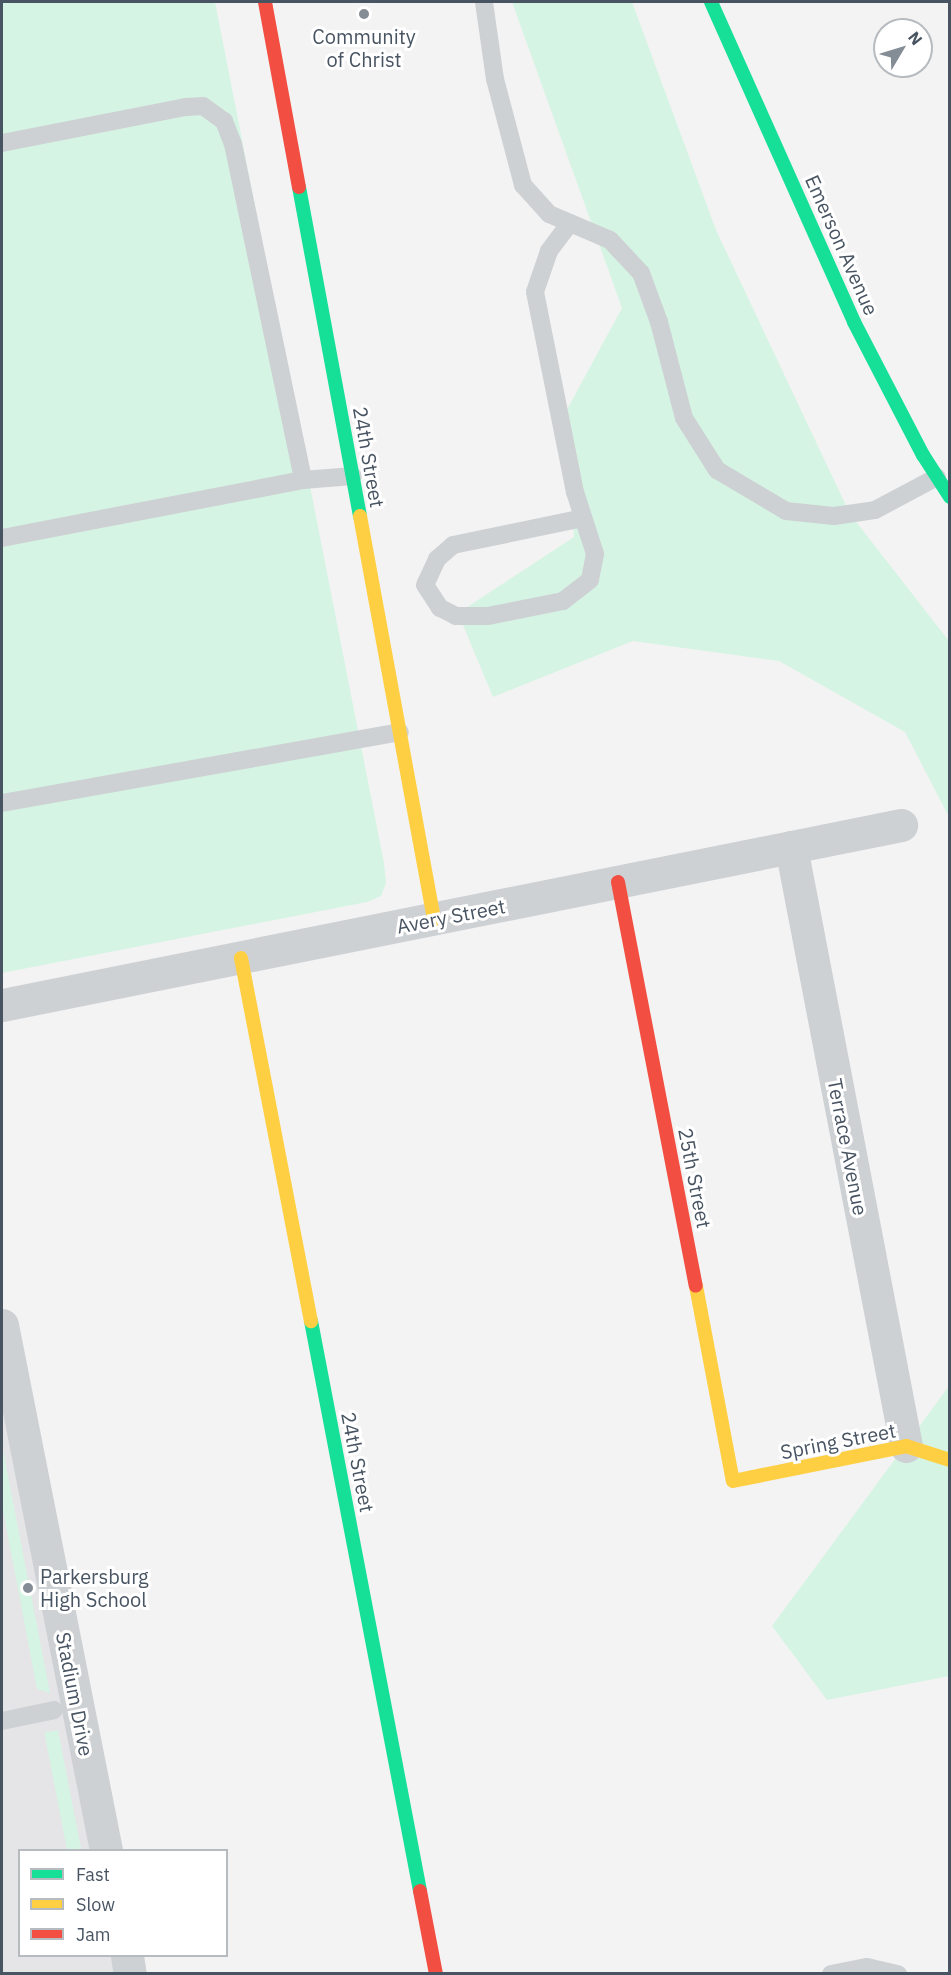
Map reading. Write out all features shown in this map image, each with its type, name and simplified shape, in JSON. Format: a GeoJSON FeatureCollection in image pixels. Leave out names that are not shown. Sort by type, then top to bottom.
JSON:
{"type":"FeatureCollection","features":[{"type":"Feature","properties":{"kind":"street","name":"24th Street"},"geometry":{"type":"LineString","coordinates":[[265,2],[434,919]]}},
{"type":"Feature","properties":{"kind":"street","name":"Emerson Avenue"},"geometry":{"type":"LineString","coordinates":[[711,2],[854,322],[950,497]]}},
{"type":"Feature","properties":{"kind":"street","name":"Avery Street"},"geometry":{"type":"LineString","coordinates":[[2,1005],[901,825]]}},
{"type":"Feature","properties":{"kind":"street","name":"Terrace Avenue"},"geometry":{"type":"LineString","coordinates":[[791,847],[906,1446]]}},
{"type":"Feature","properties":{"kind":"street","name":"25th Street"},"geometry":{"type":"LineString","coordinates":[[618,882],[733,1481]]}},
{"type":"Feature","properties":{"kind":"street","name":"24th Street"},"geometry":{"type":"LineString","coordinates":[[241,958],[436,1974]]}},
{"type":"Feature","properties":{"kind":"street","name":"Stadium Drive"},"geometry":{"type":"LineString","coordinates":[[2,1325],[106,1849]]}},
{"type":"Feature","properties":{"kind":"street","name":"Spring Street"},"geometry":{"type":"LineString","coordinates":[[733,1481],[906,1446],[950,1460]]}},
{"type":"Feature","properties":{"kind":"street"},"geometry":{"type":"LineString","coordinates":[[127,1957],[130,1974]]}},
{"type":"Feature","properties":{"kind":"lane"},"geometry":{"type":"LineString","coordinates":[[484,2],[495,79],[523,185],[549,214],[610,240],[641,273],[659,322],[684,418],[717,470],[786,511],[834,516],[875,510],[937,477]]}},
{"type":"Feature","properties":{"kind":"lane"},"geometry":{"type":"LineString","coordinates":[[2,143],[186,107],[203,106],[224,121],[233,144],[303,480]]}},
{"type":"Feature","properties":{"kind":"lane"},"geometry":{"type":"LineString","coordinates":[[570,223],[549,251],[535,292],[583,518],[595,554],[590,580],[563,601],[488,616],[456,616],[440,608],[425,585],[437,559],[453,545],[583,518]]}},
{"type":"Feature","properties":{"kind":"lane"},"geometry":{"type":"LineString","coordinates":[[2,538],[303,480],[352,476]]}},
{"type":"Feature","properties":{"kind":"lane"},"geometry":{"type":"LineString","coordinates":[[2,803],[400,732]]}},
{"type":"Feature","properties":{"kind":"lane"},"geometry":{"type":"LineString","coordinates":[[2,1720],[54,1710]]}},
{"type":"Feature","properties":{"kind":"lane"},"geometry":{"type":"LineString","coordinates":[[831,1974],[867,1967],[898,1974]]}},
{"type":"Feature","properties":{"kind":"shaded area","name":"Parkersburg High School"},"geometry":{"type":"Polygon","coordinates":[[[2,1325],[106,1849],[18,1849],[18,1957],[127,1957],[130,1973],[2,1973],[2,1325]]]}},
{"type":"Feature","properties":{"kind":"green space"},"geometry":{"type":"Polygon","coordinates":[[[2,2],[215,2],[384,863],[386,883],[381,896],[367,902],[2,973],[2,2]]]}},
{"type":"Feature","properties":{"kind":"green space"},"geometry":{"type":"Polygon","coordinates":[[[512,2],[632,2],[716,230],[850,514],[949,641],[949,817],[905,732],[779,661],[633,641],[493,697],[458,613],[574,537],[563,417],[622,308],[512,2]]]}},
{"type":"Feature","properties":{"kind":"green space"},"geometry":{"type":"Polygon","coordinates":[[[949,1386],[949,1676],[827,1700],[772,1626],[949,1386]]]}},
{"type":"Feature","properties":{"kind":"green space"},"geometry":{"type":"Polygon","coordinates":[[[2,1445],[50,1693],[37,1689],[2,1505],[2,1445]]]}},
{"type":"Feature","properties":{"kind":"green space"},"geometry":{"type":"Polygon","coordinates":[[[58,1730],[81,1849],[67,1849],[44,1733],[58,1730]]]}},
{"type":"Feature","properties":{"kind":"traffic: fast"},"geometry":{"type":"LineString","coordinates":[[711,2],[854,322],[923,455],[950,497]]}},
{"type":"Feature","properties":{"kind":"traffic: fast"},"geometry":{"type":"LineString","coordinates":[[299,187],[360,516]]}},
{"type":"Feature","properties":{"kind":"traffic: fast"},"geometry":{"type":"LineString","coordinates":[[311,1321],[420,1891]]}},
{"type":"Feature","properties":{"kind":"traffic: slow"},"geometry":{"type":"LineString","coordinates":[[360,516],[434,919]]}},
{"type":"Feature","properties":{"kind":"traffic: slow"},"geometry":{"type":"LineString","coordinates":[[241,958],[311,1321]]}},
{"type":"Feature","properties":{"kind":"traffic: slow"},"geometry":{"type":"LineString","coordinates":[[696,1286],[733,1481],[906,1446],[950,1460]]}},
{"type":"Feature","properties":{"kind":"traffic: jam"},"geometry":{"type":"LineString","coordinates":[[265,2],[299,187]]}},
{"type":"Feature","properties":{"kind":"traffic: jam"},"geometry":{"type":"LineString","coordinates":[[618,882],[696,1286]]}},
{"type":"Feature","properties":{"kind":"traffic: jam"},"geometry":{"type":"LineString","coordinates":[[420,1891],[436,1974]]}},
{"type":"Feature","properties":{"kind":"place","name":"Community of Christ"},"geometry":{"type":"Point","coordinates":[364,14]}},
{"type":"Feature","properties":{"kind":"place","name":"Parkersburg High School"},"geometry":{"type":"Point","coordinates":[28,1588]}}]}
